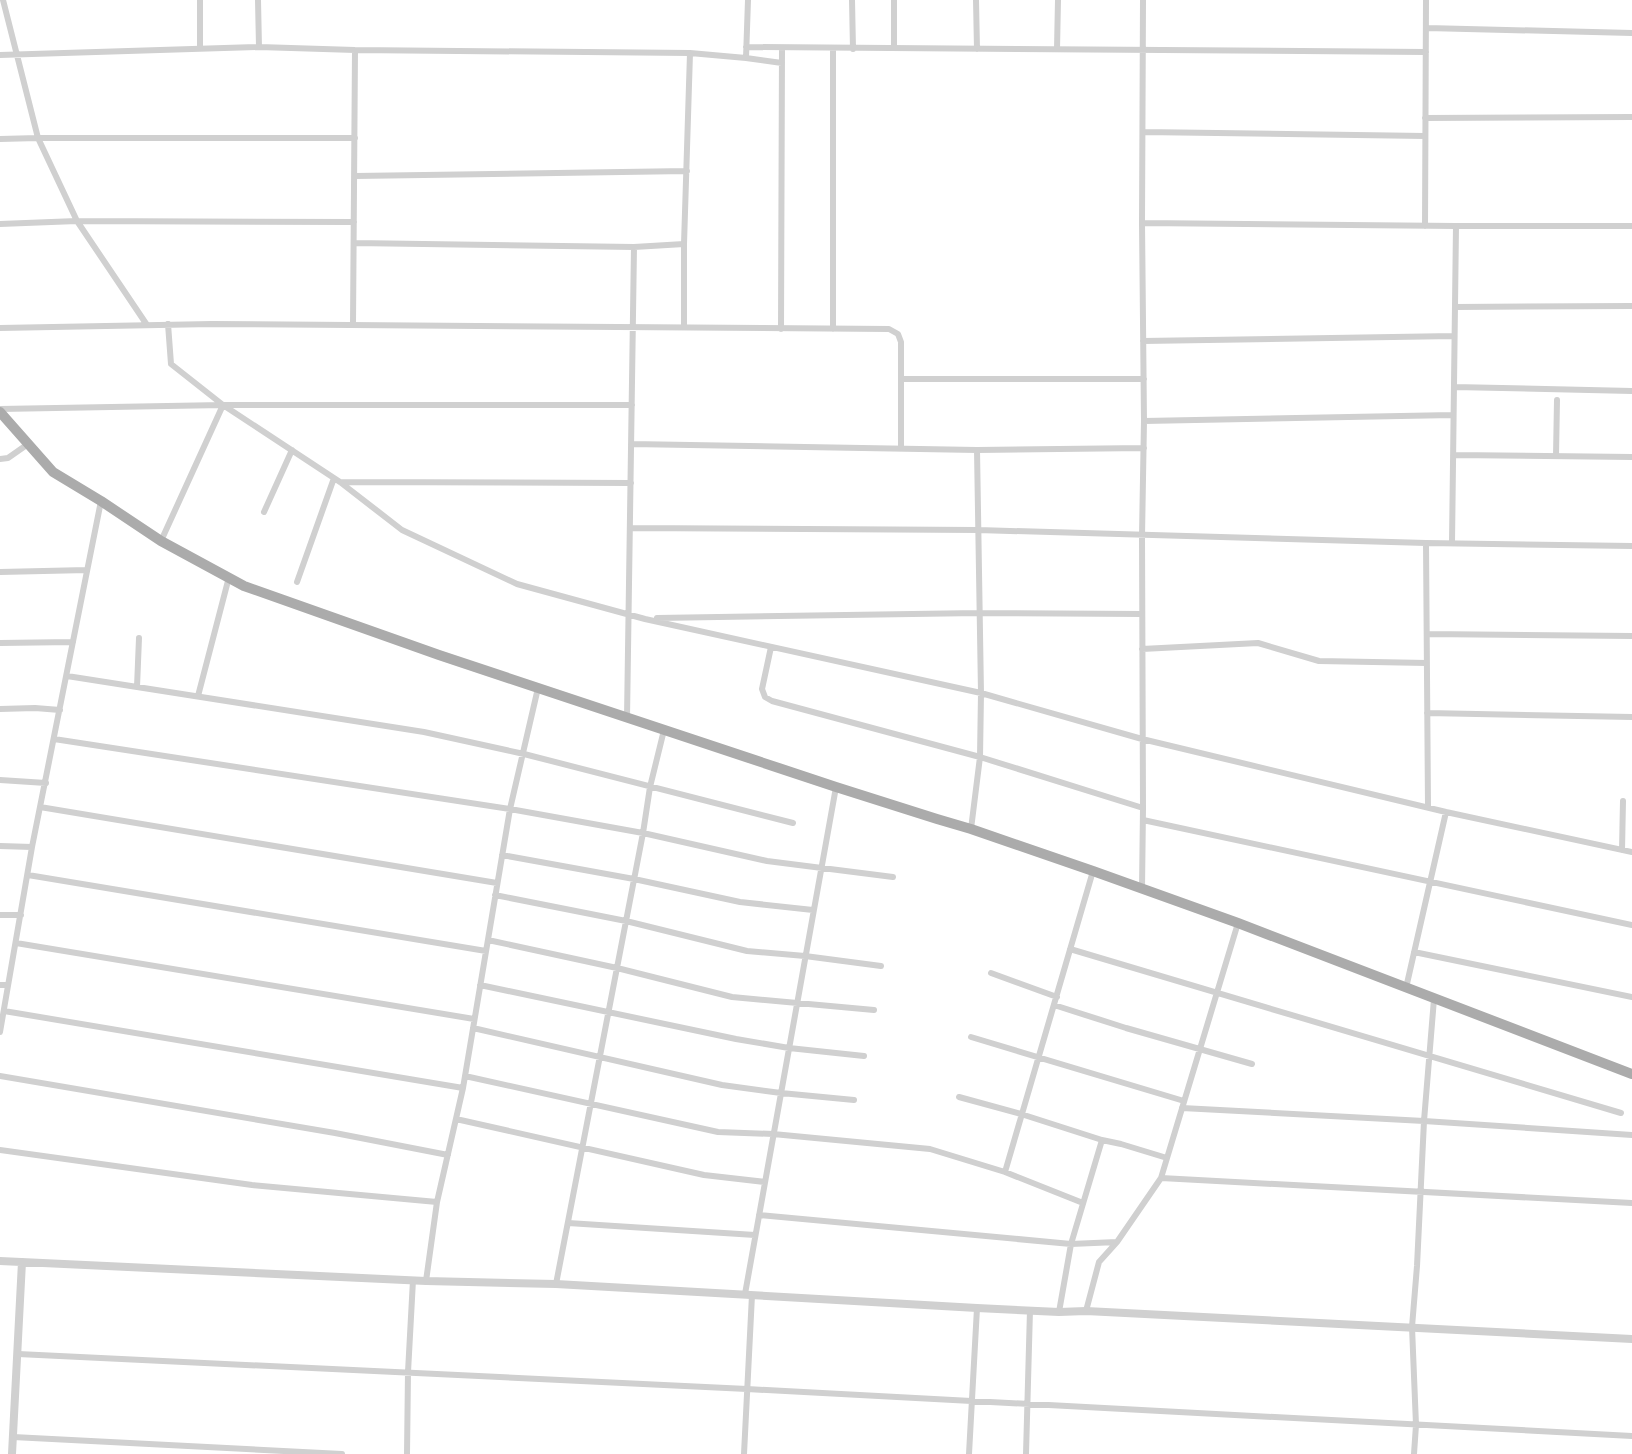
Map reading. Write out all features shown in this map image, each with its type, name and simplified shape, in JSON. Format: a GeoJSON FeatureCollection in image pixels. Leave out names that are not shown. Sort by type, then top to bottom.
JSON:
{"type":"FeatureCollection","features":[{"type":"Feature","properties":{"kind":"main road"},"geometry":{"type":"LineString","coordinates":[[0,411],[53,472],[161,541],[244,586],[439,655],[627,718],[937,820],[972,829],[1238,923],[1632,1074]]}},
{"type":"Feature","properties":{"kind":"street"},"geometry":{"type":"LineString","coordinates":[[3,0],[38,138],[77,221],[147,325]]}},
{"type":"Feature","properties":{"kind":"street"},"geometry":{"type":"LineString","coordinates":[[200,0],[200,48]]}},
{"type":"Feature","properties":{"kind":"street"},"geometry":{"type":"LineString","coordinates":[[258,0],[259,47]]}},
{"type":"Feature","properties":{"kind":"street"},"geometry":{"type":"LineString","coordinates":[[746,58],[748,0]]}},
{"type":"Feature","properties":{"kind":"street"},"geometry":{"type":"LineString","coordinates":[[852,0],[852,49]]}},
{"type":"Feature","properties":{"kind":"street"},"geometry":{"type":"LineString","coordinates":[[894,0],[894,48]]}},
{"type":"Feature","properties":{"kind":"street"},"geometry":{"type":"LineString","coordinates":[[976,0],[977,49]]}},
{"type":"Feature","properties":{"kind":"street"},"geometry":{"type":"LineString","coordinates":[[1057,49],[1058,0]]}},
{"type":"Feature","properties":{"kind":"street"},"geometry":{"type":"LineString","coordinates":[[1142,889],[1142,536],[1144,448],[1143,0]]}},
{"type":"Feature","properties":{"kind":"street"},"geometry":{"type":"LineString","coordinates":[[1425,226],[1426,0]]}},
{"type":"Feature","properties":{"kind":"street"},"geometry":{"type":"LineString","coordinates":[[1426,28],[1632,33]]}},
{"type":"Feature","properties":{"kind":"street"},"geometry":{"type":"LineString","coordinates":[[0,55],[259,47],[355,50],[690,53],[782,63]]}},
{"type":"Feature","properties":{"kind":"street"},"geometry":{"type":"LineString","coordinates":[[746,47],[1426,52]]}},
{"type":"Feature","properties":{"kind":"street"},"geometry":{"type":"LineString","coordinates":[[781,329],[782,48]]}},
{"type":"Feature","properties":{"kind":"street"},"geometry":{"type":"LineString","coordinates":[[833,48],[833,329]]}},
{"type":"Feature","properties":{"kind":"street"},"geometry":{"type":"LineString","coordinates":[[353,325],[355,50]]}},
{"type":"Feature","properties":{"kind":"street"},"geometry":{"type":"LineString","coordinates":[[684,327],[684,244],[690,53]]}},
{"type":"Feature","properties":{"kind":"street"},"geometry":{"type":"LineString","coordinates":[[1425,118],[1632,117]]}},
{"type":"Feature","properties":{"kind":"street"},"geometry":{"type":"LineString","coordinates":[[1142,132],[1425,136]]}},
{"type":"Feature","properties":{"kind":"street"},"geometry":{"type":"LineString","coordinates":[[0,139],[355,138]]}},
{"type":"Feature","properties":{"kind":"street"},"geometry":{"type":"LineString","coordinates":[[354,176],[687,171]]}},
{"type":"Feature","properties":{"kind":"street"},"geometry":{"type":"LineString","coordinates":[[0,224],[77,221],[354,222]]}},
{"type":"Feature","properties":{"kind":"street"},"geometry":{"type":"LineString","coordinates":[[1142,223],[1632,226]]}},
{"type":"Feature","properties":{"kind":"street"},"geometry":{"type":"LineString","coordinates":[[1452,543],[1456,226]]}},
{"type":"Feature","properties":{"kind":"street"},"geometry":{"type":"LineString","coordinates":[[354,243],[634,247],[684,244]]}},
{"type":"Feature","properties":{"kind":"street"},"geometry":{"type":"LineString","coordinates":[[627,718],[634,247]]}},
{"type":"Feature","properties":{"kind":"street"},"geometry":{"type":"LineString","coordinates":[[1455,307],[1632,306]]}},
{"type":"Feature","properties":{"kind":"street"},"geometry":{"type":"LineString","coordinates":[[168,324],[171,364],[223,406],[337,480],[402,530],[517,584],[645,619],[981,693],[1142,739],[1446,812],[1632,852]]}},
{"type":"Feature","properties":{"kind":"street"},"geometry":{"type":"LineString","coordinates":[[0,328],[168,324],[889,329],[898,334],[901,342],[902,448]]}},
{"type":"Feature","properties":{"kind":"street"},"geometry":{"type":"LineString","coordinates":[[1144,341],[1454,336]]}},
{"type":"Feature","properties":{"kind":"street"},"geometry":{"type":"LineString","coordinates":[[901,379],[1144,379]]}},
{"type":"Feature","properties":{"kind":"street"},"geometry":{"type":"LineString","coordinates":[[1454,387],[1632,391]]}},
{"type":"Feature","properties":{"kind":"street"},"geometry":{"type":"LineString","coordinates":[[1556,400],[1556,456]]}},
{"type":"Feature","properties":{"kind":"street"},"geometry":{"type":"LineString","coordinates":[[0,411],[223,406],[632,405]]}},
{"type":"Feature","properties":{"kind":"street"},"geometry":{"type":"LineString","coordinates":[[161,541],[223,406]]}},
{"type":"Feature","properties":{"kind":"street"},"geometry":{"type":"LineString","coordinates":[[1144,421],[1453,415]]}},
{"type":"Feature","properties":{"kind":"street"},"geometry":{"type":"LineString","coordinates":[[0,459],[8,458],[28,444]]}},
{"type":"Feature","properties":{"kind":"street"},"geometry":{"type":"LineString","coordinates":[[631,444],[977,450],[1144,448]]}},
{"type":"Feature","properties":{"kind":"street"},"geometry":{"type":"LineString","coordinates":[[264,512],[292,450]]}},
{"type":"Feature","properties":{"kind":"street"},"geometry":{"type":"LineString","coordinates":[[972,829],[980,757],[981,693],[977,450]]}},
{"type":"Feature","properties":{"kind":"street"},"geometry":{"type":"LineString","coordinates":[[1453,455],[1632,457]]}},
{"type":"Feature","properties":{"kind":"street"},"geometry":{"type":"LineString","coordinates":[[337,480],[631,482]]}},
{"type":"Feature","properties":{"kind":"street"},"geometry":{"type":"LineString","coordinates":[[297,582],[337,480]]}},
{"type":"Feature","properties":{"kind":"street"},"geometry":{"type":"LineString","coordinates":[[0,1032],[32,847],[101,501]]}},
{"type":"Feature","properties":{"kind":"street"},"geometry":{"type":"LineString","coordinates":[[630,528],[978,530],[1426,543],[1632,546]]}},
{"type":"Feature","properties":{"kind":"street"},"geometry":{"type":"LineString","coordinates":[[1426,543],[1428,807]]}},
{"type":"Feature","properties":{"kind":"street"},"geometry":{"type":"LineString","coordinates":[[0,572],[87,570]]}},
{"type":"Feature","properties":{"kind":"street"},"geometry":{"type":"LineString","coordinates":[[198,696],[229,578]]}},
{"type":"Feature","properties":{"kind":"street"},"geometry":{"type":"LineString","coordinates":[[645,619],[979,612],[1142,614]]}},
{"type":"Feature","properties":{"kind":"street"},"geometry":{"type":"LineString","coordinates":[[1427,634],[1632,636]]}},
{"type":"Feature","properties":{"kind":"street"},"geometry":{"type":"LineString","coordinates":[[137,687],[139,638]]}},
{"type":"Feature","properties":{"kind":"street"},"geometry":{"type":"LineString","coordinates":[[0,643],[73,642]]}},
{"type":"Feature","properties":{"kind":"street"},"geometry":{"type":"LineString","coordinates":[[1142,649],[1258,643],[1319,661],[1427,664]]}},
{"type":"Feature","properties":{"kind":"street"},"geometry":{"type":"LineString","coordinates":[[771,646],[762,689],[765,697],[772,701],[980,757],[1143,808]]}},
{"type":"Feature","properties":{"kind":"street"},"geometry":{"type":"LineString","coordinates":[[67,676],[424,732],[524,754],[793,823]]}},
{"type":"Feature","properties":{"kind":"street"},"geometry":{"type":"LineString","coordinates":[[426,1281],[437,1202],[463,1088],[510,809],[538,688]]}},
{"type":"Feature","properties":{"kind":"street"},"geometry":{"type":"LineString","coordinates":[[0,709],[35,708],[60,710]]}},
{"type":"Feature","properties":{"kind":"street"},"geometry":{"type":"LineString","coordinates":[[1427,713],[1632,717]]}},
{"type":"Feature","properties":{"kind":"street"},"geometry":{"type":"LineString","coordinates":[[556,1284],[643,833],[650,787],[664,730]]}},
{"type":"Feature","properties":{"kind":"street"},"geometry":{"type":"LineString","coordinates":[[54,739],[510,809],[643,833],[767,861],[893,877]]}},
{"type":"Feature","properties":{"kind":"street"},"geometry":{"type":"LineString","coordinates":[[0,780],[46,783]]}},
{"type":"Feature","properties":{"kind":"street"},"geometry":{"type":"LineString","coordinates":[[744,1454],[748,1294],[755,1235],[836,787]]}},
{"type":"Feature","properties":{"kind":"street"},"geometry":{"type":"LineString","coordinates":[[1622,850],[1623,801]]}},
{"type":"Feature","properties":{"kind":"street"},"geometry":{"type":"LineString","coordinates":[[40,807],[497,883]]}},
{"type":"Feature","properties":{"kind":"street"},"geometry":{"type":"LineString","coordinates":[[1406,988],[1446,812]]}},
{"type":"Feature","properties":{"kind":"street"},"geometry":{"type":"LineString","coordinates":[[1143,820],[1632,925]]}},
{"type":"Feature","properties":{"kind":"street"},"geometry":{"type":"LineString","coordinates":[[0,846],[32,847]]}},
{"type":"Feature","properties":{"kind":"street"},"geometry":{"type":"LineString","coordinates":[[502,855],[634,879],[740,902],[813,910]]}},
{"type":"Feature","properties":{"kind":"street"},"geometry":{"type":"LineString","coordinates":[[1005,1172],[1093,872]]}},
{"type":"Feature","properties":{"kind":"street"},"geometry":{"type":"LineString","coordinates":[[28,875],[486,951]]}},
{"type":"Feature","properties":{"kind":"street"},"geometry":{"type":"LineString","coordinates":[[495,894],[626,921],[747,951],[881,966]]}},
{"type":"Feature","properties":{"kind":"street"},"geometry":{"type":"LineString","coordinates":[[0,915],[21,915]]}},
{"type":"Feature","properties":{"kind":"street"},"geometry":{"type":"LineString","coordinates":[[1086,1311],[1099,1262],[1117,1242],[1161,1178],[1238,923]]}},
{"type":"Feature","properties":{"kind":"street"},"geometry":{"type":"LineString","coordinates":[[488,940],[617,968],[732,997],[874,1010]]}},
{"type":"Feature","properties":{"kind":"street"},"geometry":{"type":"LineString","coordinates":[[16,943],[474,1018]]}},
{"type":"Feature","properties":{"kind":"street"},"geometry":{"type":"LineString","coordinates":[[1070,949],[1621,1113]]}},
{"type":"Feature","properties":{"kind":"street"},"geometry":{"type":"LineString","coordinates":[[1414,952],[1632,997]]}},
{"type":"Feature","properties":{"kind":"street"},"geometry":{"type":"LineString","coordinates":[[991,973],[1057,996]]}},
{"type":"Feature","properties":{"kind":"street"},"geometry":{"type":"LineString","coordinates":[[0,985],[8,985]]}},
{"type":"Feature","properties":{"kind":"street"},"geometry":{"type":"LineString","coordinates":[[480,985],[736,1039],[788,1048],[864,1056]]}},
{"type":"Feature","properties":{"kind":"street"},"geometry":{"type":"LineString","coordinates":[[1414,1454],[1416,1425],[1412,1327],[1424,1121],[1434,999]]}},
{"type":"Feature","properties":{"kind":"street"},"geometry":{"type":"LineString","coordinates":[[1054,1005],[1252,1064]]}},
{"type":"Feature","properties":{"kind":"street"},"geometry":{"type":"LineString","coordinates":[[4,1011],[463,1088]]}},
{"type":"Feature","properties":{"kind":"street"},"geometry":{"type":"LineString","coordinates":[[473,1028],[722,1085],[854,1100]]}},
{"type":"Feature","properties":{"kind":"street"},"geometry":{"type":"LineString","coordinates":[[971,1037],[1183,1104],[1632,1135]]}},
{"type":"Feature","properties":{"kind":"street"},"geometry":{"type":"LineString","coordinates":[[0,1076],[335,1133],[448,1155]]}},
{"type":"Feature","properties":{"kind":"street"},"geometry":{"type":"LineString","coordinates":[[465,1076],[718,1132],[773,1134],[930,1149],[1005,1172],[1083,1203]]}},
{"type":"Feature","properties":{"kind":"street"},"geometry":{"type":"LineString","coordinates":[[959,1097],[1167,1158]]}},
{"type":"Feature","properties":{"kind":"street"},"geometry":{"type":"LineString","coordinates":[[456,1119],[704,1175],[765,1182]]}},
{"type":"Feature","properties":{"kind":"street"},"geometry":{"type":"LineString","coordinates":[[1059,1312],[1071,1244],[1102,1140]]}},
{"type":"Feature","properties":{"kind":"street"},"geometry":{"type":"LineString","coordinates":[[0,1150],[252,1185],[437,1202]]}},
{"type":"Feature","properties":{"kind":"street"},"geometry":{"type":"LineString","coordinates":[[1161,1178],[1632,1203]]}},
{"type":"Feature","properties":{"kind":"street"},"geometry":{"type":"LineString","coordinates":[[759,1215],[1071,1244],[1117,1242]]}},
{"type":"Feature","properties":{"kind":"street"},"geometry":{"type":"LineString","coordinates":[[568,1223],[755,1235]]}},
{"type":"Feature","properties":{"kind":"street"},"geometry":{"type":"LineString","coordinates":[[0,1261],[426,1281],[556,1284],[977,1308],[1059,1312],[1086,1311],[1632,1339]]}},
{"type":"Feature","properties":{"kind":"street"},"geometry":{"type":"LineString","coordinates":[[12,1454],[22,1262]]}},
{"type":"Feature","properties":{"kind":"street"},"geometry":{"type":"LineString","coordinates":[[408,1454],[408,1372],[413,1280]]}},
{"type":"Feature","properties":{"kind":"street"},"geometry":{"type":"LineString","coordinates":[[969,1454],[977,1308]]}},
{"type":"Feature","properties":{"kind":"street"},"geometry":{"type":"LineString","coordinates":[[1026,1454],[1030,1310]]}},
{"type":"Feature","properties":{"kind":"street"},"geometry":{"type":"LineString","coordinates":[[18,1354],[1028,1403],[1632,1436]]}},
{"type":"Feature","properties":{"kind":"street"},"geometry":{"type":"LineString","coordinates":[[13,1437],[342,1454]]}}]}
